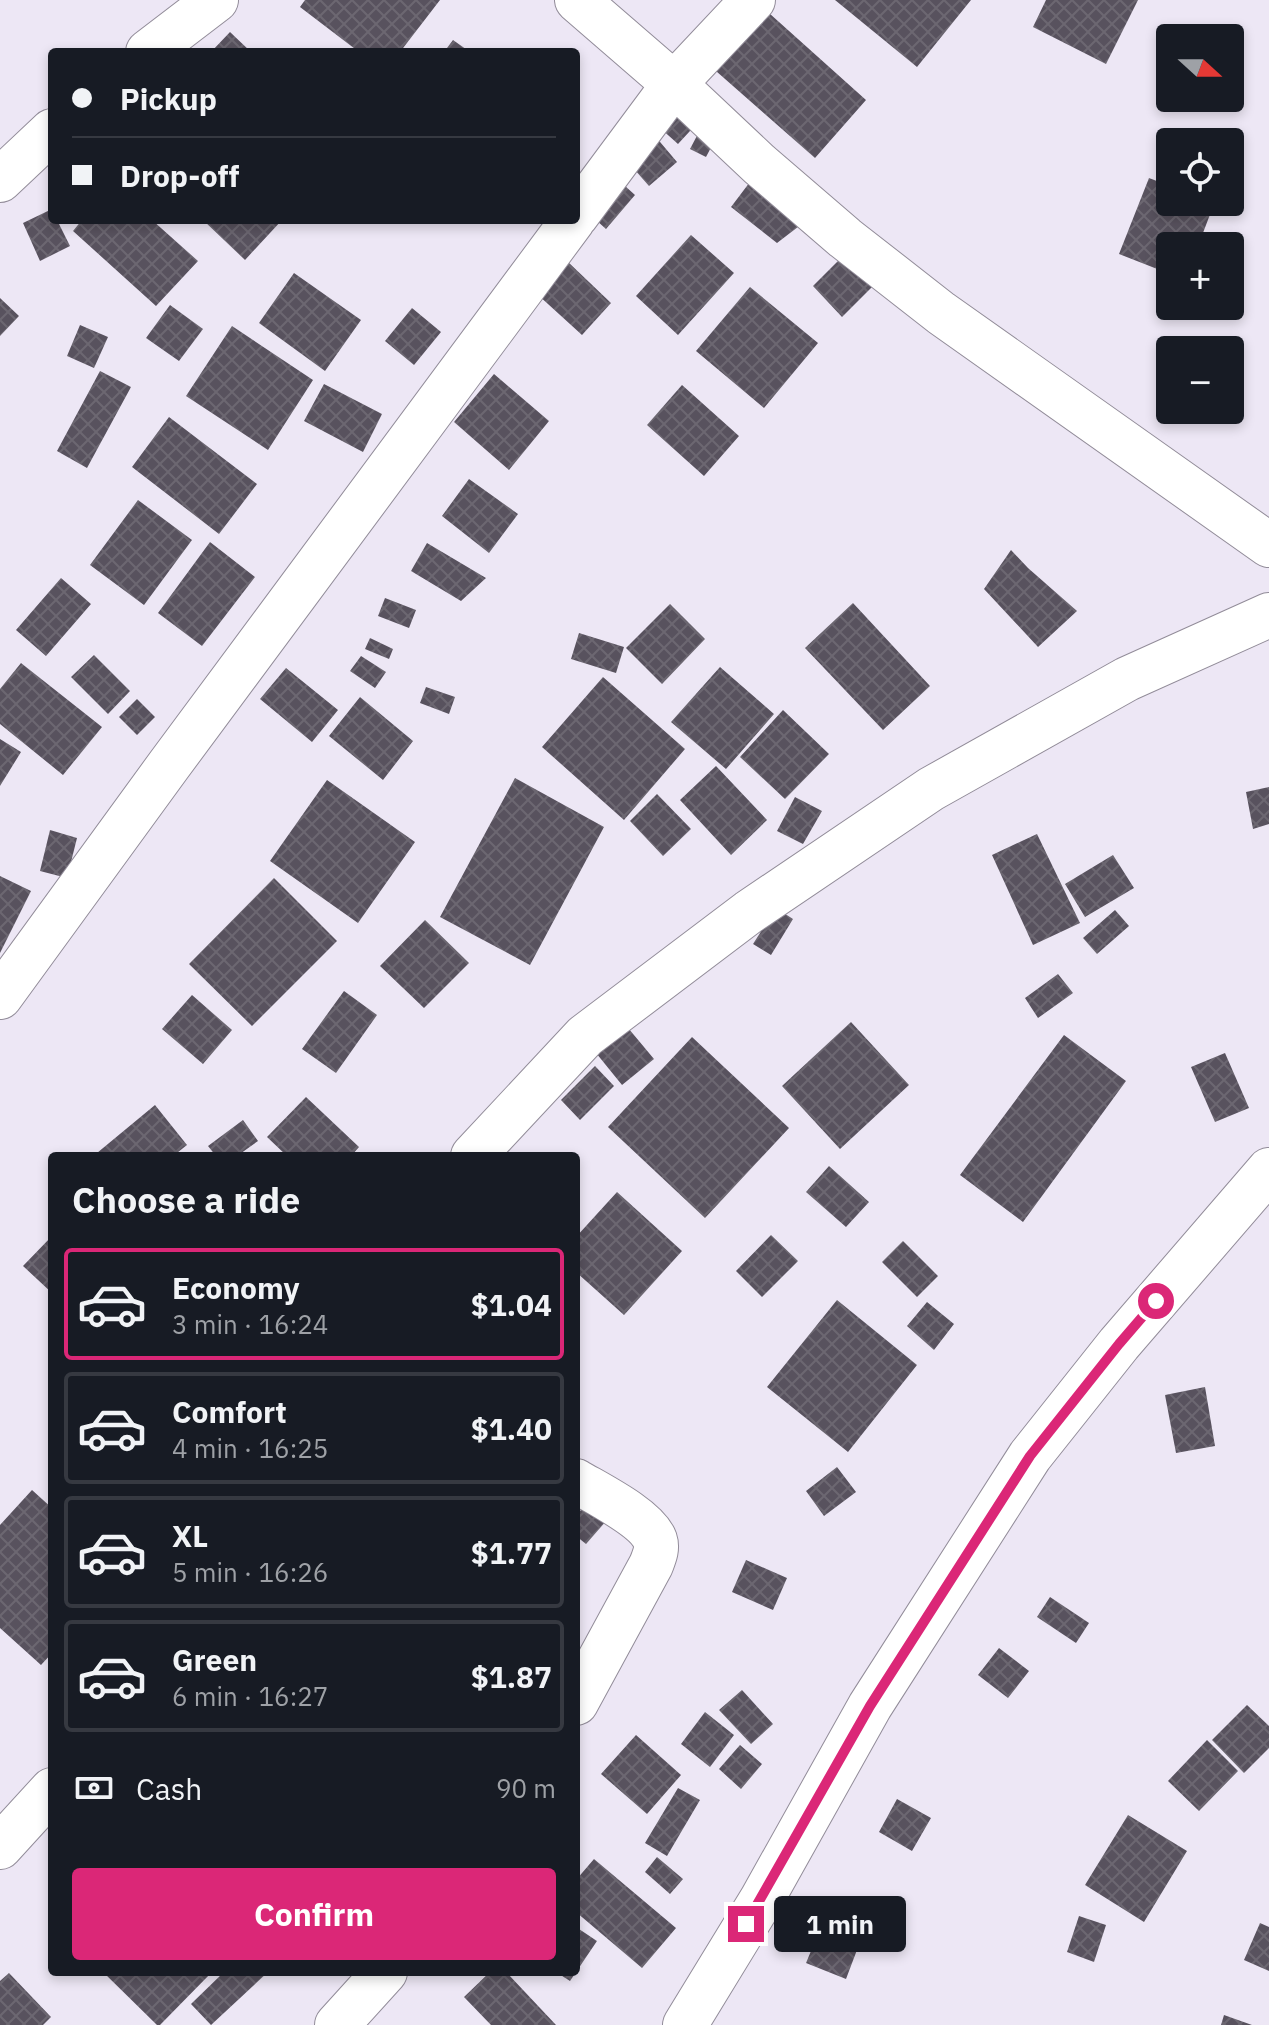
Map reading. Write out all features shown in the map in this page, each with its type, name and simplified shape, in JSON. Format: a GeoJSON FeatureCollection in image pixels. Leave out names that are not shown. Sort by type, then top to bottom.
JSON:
{"type":"FeatureCollection","features":[{"type":"Feature","properties":{"kind":"street"},"geometry":{"type":"LineString","coordinates":[[153,48],[216,0]]}},
{"type":"Feature","properties":{"kind":"street"},"geometry":{"type":"LineString","coordinates":[[577,0],[845,238],[941,313],[1269,545]]}},
{"type":"Feature","properties":{"kind":"street"},"geometry":{"type":"LineString","coordinates":[[580,210],[674,84],[753,0]]}},
{"type":"Feature","properties":{"kind":"street"},"geometry":{"type":"LineString","coordinates":[[0,180],[48,135]]}},
{"type":"Feature","properties":{"kind":"street"},"geometry":{"type":"LineString","coordinates":[[0,997],[570,224]]}},
{"type":"Feature","properties":{"kind":"street"},"geometry":{"type":"LineString","coordinates":[[477,1152],[585,1036],[749,912],[931,789],[1127,679],[1269,615]]}},
{"type":"Feature","properties":{"kind":"street"},"geometry":{"type":"LineString","coordinates":[[685,2025],[762,1899],[870,1706],[1030,1456],[1119,1344],[1269,1170]]}},
{"type":"Feature","properties":{"kind":"street"},"geometry":{"type":"LineString","coordinates":[[580,1483],[625,1510],[645,1527],[655,1539],[656,1552],[580,1696]]}},
{"type":"Feature","properties":{"kind":"street"},"geometry":{"type":"LineString","coordinates":[[0,1847],[48,1794]]}},
{"type":"Feature","properties":{"kind":"street"},"geometry":{"type":"LineString","coordinates":[[337,2025],[381,1976]]}},
{"type":"Feature","properties":{"kind":"building"},"geometry":{"type":"Polygon","coordinates":[[[305,0],[440,0],[403,48],[354,48],[300,7],[305,0]]]}},
{"type":"Feature","properties":{"kind":"building"},"geometry":{"type":"Polygon","coordinates":[[[835,0],[971,0],[917,67],[835,0]]]}},
{"type":"Feature","properties":{"kind":"building"},"geometry":{"type":"Polygon","coordinates":[[[1046,0],[1138,0],[1106,64],[1033,27],[1046,0]]]}},
{"type":"Feature","properties":{"kind":"building"},"geometry":{"type":"Polygon","coordinates":[[[760,5],[866,100],[815,158],[708,64],[760,5]]]}},
{"type":"Feature","properties":{"kind":"building"},"geometry":{"type":"Polygon","coordinates":[[[230,32],[247,48],[215,48],[230,32]]]}},
{"type":"Feature","properties":{"kind":"building"},"geometry":{"type":"Polygon","coordinates":[[[453,40],[464,48],[447,48],[453,40]]]}},
{"type":"Feature","properties":{"kind":"building"},"geometry":{"type":"Polygon","coordinates":[[[681,101],[701,119],[678,144],[659,127],[681,101]]]}},
{"type":"Feature","properties":{"kind":"building"},"geometry":{"type":"Polygon","coordinates":[[[700,130],[716,138],[706,157],[690,149],[700,130]]]}},
{"type":"Feature","properties":{"kind":"building"},"geometry":{"type":"Polygon","coordinates":[[[655,136],[677,162],[649,186],[627,161],[655,136]]]}},
{"type":"Feature","properties":{"kind":"building"},"geometry":{"type":"Polygon","coordinates":[[[604,167],[635,195],[606,229],[580,206],[580,197],[604,167]]]}},
{"type":"Feature","properties":{"kind":"building"},"geometry":{"type":"Polygon","coordinates":[[[756,174],[811,217],[777,243],[731,207],[756,174]]]}},
{"type":"Feature","properties":{"kind":"building"},"geometry":{"type":"Polygon","coordinates":[[[1149,178],[1156,181],[1156,216],[1209,216],[1203,232],[1156,232],[1156,269],[1119,254],[1149,178]]]}},
{"type":"Feature","properties":{"kind":"building"},"geometry":{"type":"Polygon","coordinates":[[[48,211],[48,224],[59,224],[70,246],[40,261],[23,223],[48,211]]]}},
{"type":"Feature","properties":{"kind":"building"},"geometry":{"type":"Polygon","coordinates":[[[79,224],[156,224],[198,261],[156,306],[73,231],[79,224]]]}},
{"type":"Feature","properties":{"kind":"building"},"geometry":{"type":"Polygon","coordinates":[[[207,224],[278,224],[245,260],[207,224]]]}},
{"type":"Feature","properties":{"kind":"building"},"geometry":{"type":"Polygon","coordinates":[[[691,235],[734,273],[678,335],[636,296],[691,235]]]}},
{"type":"Feature","properties":{"kind":"building"},"geometry":{"type":"Polygon","coordinates":[[[850,249],[879,280],[842,317],[813,286],[850,249]]]}},
{"type":"Feature","properties":{"kind":"building"},"geometry":{"type":"Polygon","coordinates":[[[567,261],[611,303],[582,335],[537,294],[567,261]]]}},
{"type":"Feature","properties":{"kind":"building"},"geometry":{"type":"Polygon","coordinates":[[[294,273],[361,320],[325,371],[259,323],[294,273]]]}},
{"type":"Feature","properties":{"kind":"building"},"geometry":{"type":"Polygon","coordinates":[[[750,287],[818,343],[764,408],[696,351],[750,287]]]}},
{"type":"Feature","properties":{"kind":"building"},"geometry":{"type":"Polygon","coordinates":[[[0,298],[19,316],[0,336],[0,298]]]}},
{"type":"Feature","properties":{"kind":"building"},"geometry":{"type":"Polygon","coordinates":[[[170,305],[203,329],[179,361],[146,338],[170,305]]]}},
{"type":"Feature","properties":{"kind":"building"},"geometry":{"type":"Polygon","coordinates":[[[412,308],[441,332],[414,365],[385,341],[412,308]]]}},
{"type":"Feature","properties":{"kind":"building"},"geometry":{"type":"Polygon","coordinates":[[[80,325],[108,337],[94,368],[67,356],[80,325]]]}},
{"type":"Feature","properties":{"kind":"building"},"geometry":{"type":"Polygon","coordinates":[[[232,326],[313,380],[268,450],[186,396],[232,326]]]}},
{"type":"Feature","properties":{"kind":"building"},"geometry":{"type":"Polygon","coordinates":[[[100,371],[131,387],[87,468],[57,451],[100,371]]]}},
{"type":"Feature","properties":{"kind":"building"},"geometry":{"type":"Polygon","coordinates":[[[494,374],[549,421],[509,470],[454,422],[494,374]]]}},
{"type":"Feature","properties":{"kind":"building"},"geometry":{"type":"Polygon","coordinates":[[[324,384],[382,414],[363,452],[304,421],[324,384]]]}},
{"type":"Feature","properties":{"kind":"building"},"geometry":{"type":"Polygon","coordinates":[[[682,385],[739,436],[704,476],[647,425],[682,385]]]}},
{"type":"Feature","properties":{"kind":"building"},"geometry":{"type":"Polygon","coordinates":[[[169,417],[257,484],[219,534],[132,467],[169,417]]]}},
{"type":"Feature","properties":{"kind":"building"},"geometry":{"type":"Polygon","coordinates":[[[469,479],[518,514],[489,553],[442,516],[469,479]]]}},
{"type":"Feature","properties":{"kind":"building"},"geometry":{"type":"Polygon","coordinates":[[[138,500],[192,540],[144,605],[90,565],[138,500]]]}},
{"type":"Feature","properties":{"kind":"building"},"geometry":{"type":"Polygon","coordinates":[[[210,542],[255,577],[202,646],[158,613],[210,542]]]}},
{"type":"Feature","properties":{"kind":"building"},"geometry":{"type":"Polygon","coordinates":[[[427,543],[486,578],[461,601],[411,571],[427,543]]]}},
{"type":"Feature","properties":{"kind":"building"},"geometry":{"type":"Polygon","coordinates":[[[1011,550],[1077,611],[1038,647],[984,589],[1011,550]]]}},
{"type":"Feature","properties":{"kind":"building"},"geometry":{"type":"Polygon","coordinates":[[[61,578],[91,604],[46,656],[16,630],[61,578]]]}},
{"type":"Feature","properties":{"kind":"building"},"geometry":{"type":"Polygon","coordinates":[[[385,598],[416,610],[409,628],[378,616],[385,598]]]}},
{"type":"Feature","properties":{"kind":"building"},"geometry":{"type":"Polygon","coordinates":[[[853,603],[930,686],[883,730],[805,648],[853,603]]]}},
{"type":"Feature","properties":{"kind":"building"},"geometry":{"type":"Polygon","coordinates":[[[670,604],[705,639],[662,684],[626,648],[670,604]]]}},
{"type":"Feature","properties":{"kind":"building"},"geometry":{"type":"Polygon","coordinates":[[[579,633],[624,647],[616,673],[571,659],[579,633]]]}},
{"type":"Feature","properties":{"kind":"building"},"geometry":{"type":"Polygon","coordinates":[[[370,638],[393,649],[389,659],[365,649],[370,638]]]}},
{"type":"Feature","properties":{"kind":"building"},"geometry":{"type":"Polygon","coordinates":[[[94,655],[130,691],[108,714],[71,677],[94,655]]]}},
{"type":"Feature","properties":{"kind":"building"},"geometry":{"type":"Polygon","coordinates":[[[361,656],[386,672],[375,688],[350,671],[361,656]]]}},
{"type":"Feature","properties":{"kind":"building"},"geometry":{"type":"Polygon","coordinates":[[[21,663],[102,727],[63,775],[0,724],[0,689],[21,663]]]}},
{"type":"Feature","properties":{"kind":"building"},"geometry":{"type":"Polygon","coordinates":[[[720,667],[774,714],[726,769],[671,722],[720,667]]]}},
{"type":"Feature","properties":{"kind":"building"},"geometry":{"type":"Polygon","coordinates":[[[286,668],[338,710],[312,742],[260,699],[286,668]]]}},
{"type":"Feature","properties":{"kind":"building"},"geometry":{"type":"Polygon","coordinates":[[[603,677],[685,749],[624,820],[542,747],[603,677]]]}},
{"type":"Feature","properties":{"kind":"building"},"geometry":{"type":"Polygon","coordinates":[[[426,687],[455,697],[449,714],[420,703],[426,687]]]}},
{"type":"Feature","properties":{"kind":"building"},"geometry":{"type":"Polygon","coordinates":[[[360,697],[413,741],[383,780],[329,736],[360,697]]]}},
{"type":"Feature","properties":{"kind":"building"},"geometry":{"type":"Polygon","coordinates":[[[137,699],[155,717],[137,735],[119,717],[137,699]]]}},
{"type":"Feature","properties":{"kind":"building"},"geometry":{"type":"Polygon","coordinates":[[[783,710],[829,754],[785,799],[740,757],[783,710]]]}},
{"type":"Feature","properties":{"kind":"building"},"geometry":{"type":"Polygon","coordinates":[[[0,739],[21,752],[0,786],[0,739]]]}},
{"type":"Feature","properties":{"kind":"building"},"geometry":{"type":"Polygon","coordinates":[[[716,766],[767,820],[731,855],[680,800],[716,766]]]}},
{"type":"Feature","properties":{"kind":"building"},"geometry":{"type":"Polygon","coordinates":[[[515,778],[604,827],[530,965],[440,917],[515,778]]]}},
{"type":"Feature","properties":{"kind":"building"},"geometry":{"type":"Polygon","coordinates":[[[327,780],[415,842],[358,923],[270,861],[327,780]]]}},
{"type":"Feature","properties":{"kind":"building"},"geometry":{"type":"Polygon","coordinates":[[[1269,787],[1269,824],[1253,829],[1246,792],[1269,787]]]}},
{"type":"Feature","properties":{"kind":"building"},"geometry":{"type":"Polygon","coordinates":[[[657,794],[691,829],[663,856],[630,821],[657,794]]]}},
{"type":"Feature","properties":{"kind":"building"},"geometry":{"type":"Polygon","coordinates":[[[795,797],[822,811],[803,844],[777,831],[795,797]]]}},
{"type":"Feature","properties":{"kind":"building"},"geometry":{"type":"Polygon","coordinates":[[[50,830],[77,838],[67,878],[40,871],[50,830]]]}},
{"type":"Feature","properties":{"kind":"building"},"geometry":{"type":"Polygon","coordinates":[[[1037,834],[1080,923],[1033,945],[992,855],[1037,834]]]}},
{"type":"Feature","properties":{"kind":"building"},"geometry":{"type":"Polygon","coordinates":[[[1113,855],[1134,888],[1085,917],[1065,884],[1113,855]]]}},
{"type":"Feature","properties":{"kind":"building"},"geometry":{"type":"Polygon","coordinates":[[[0,876],[31,891],[0,953],[0,876]]]}},
{"type":"Feature","properties":{"kind":"building"},"geometry":{"type":"Polygon","coordinates":[[[274,878],[337,941],[252,1026],[189,964],[274,878]]]}},
{"type":"Feature","properties":{"kind":"building"},"geometry":{"type":"Polygon","coordinates":[[[776,908],[793,919],[771,955],[753,944],[776,908]]]}},
{"type":"Feature","properties":{"kind":"building"},"geometry":{"type":"Polygon","coordinates":[[[1115,910],[1129,926],[1097,954],[1083,938],[1115,910]]]}},
{"type":"Feature","properties":{"kind":"building"},"geometry":{"type":"Polygon","coordinates":[[[425,920],[469,963],[424,1008],[380,966],[425,920]]]}},
{"type":"Feature","properties":{"kind":"building"},"geometry":{"type":"Polygon","coordinates":[[[1058,974],[1073,993],[1038,1018],[1025,998],[1058,974]]]}},
{"type":"Feature","properties":{"kind":"building"},"geometry":{"type":"Polygon","coordinates":[[[344,991],[377,1015],[336,1073],[302,1049],[344,991]]]}},
{"type":"Feature","properties":{"kind":"building"},"geometry":{"type":"Polygon","coordinates":[[[192,995],[232,1030],[203,1064],[162,1029],[192,995]]]}},
{"type":"Feature","properties":{"kind":"building"},"geometry":{"type":"Polygon","coordinates":[[[851,1022],[909,1085],[840,1149],[782,1086],[851,1022]]]}},
{"type":"Feature","properties":{"kind":"building"},"geometry":{"type":"Polygon","coordinates":[[[624,1023],[654,1059],[622,1085],[592,1048],[624,1023]]]}},
{"type":"Feature","properties":{"kind":"building"},"geometry":{"type":"Polygon","coordinates":[[[1064,1035],[1126,1081],[1023,1222],[960,1175],[1064,1035]]]}},
{"type":"Feature","properties":{"kind":"building"},"geometry":{"type":"Polygon","coordinates":[[[692,1037],[789,1128],[705,1218],[608,1127],[692,1037]]]}},
{"type":"Feature","properties":{"kind":"building"},"geometry":{"type":"Polygon","coordinates":[[[1225,1053],[1249,1108],[1215,1122],[1191,1067],[1225,1053]]]}},
{"type":"Feature","properties":{"kind":"building"},"geometry":{"type":"Polygon","coordinates":[[[595,1066],[614,1086],[580,1120],[561,1100],[595,1066]]]}},
{"type":"Feature","properties":{"kind":"building"},"geometry":{"type":"Polygon","coordinates":[[[306,1097],[359,1147],[355,1152],[283,1152],[267,1137],[306,1097]]]}},
{"type":"Feature","properties":{"kind":"building"},"geometry":{"type":"Polygon","coordinates":[[[155,1105],[187,1145],[178,1152],[98,1152],[155,1105]]]}},
{"type":"Feature","properties":{"kind":"building"},"geometry":{"type":"Polygon","coordinates":[[[243,1120],[258,1141],[243,1152],[213,1152],[208,1146],[243,1120]]]}},
{"type":"Feature","properties":{"kind":"building"},"geometry":{"type":"Polygon","coordinates":[[[829,1166],[869,1202],[846,1227],[806,1192],[829,1166]]]}},
{"type":"Feature","properties":{"kind":"building"},"geometry":{"type":"Polygon","coordinates":[[[617,1192],[682,1251],[624,1315],[580,1276],[580,1233],[617,1192]]]}},
{"type":"Feature","properties":{"kind":"building"},"geometry":{"type":"Polygon","coordinates":[[[771,1235],[798,1261],[762,1297],[736,1271],[771,1235]]]}},
{"type":"Feature","properties":{"kind":"building"},"geometry":{"type":"Polygon","coordinates":[[[48,1240],[48,1289],[23,1266],[48,1240]]]}},
{"type":"Feature","properties":{"kind":"building"},"geometry":{"type":"Polygon","coordinates":[[[903,1241],[938,1276],[917,1297],[882,1262],[903,1241]]]}},
{"type":"Feature","properties":{"kind":"building"},"geometry":{"type":"Polygon","coordinates":[[[837,1300],[917,1365],[848,1452],[767,1387],[837,1300]]]}},
{"type":"Feature","properties":{"kind":"building"},"geometry":{"type":"Polygon","coordinates":[[[927,1302],[954,1324],[934,1350],[907,1326],[927,1302]]]}},
{"type":"Feature","properties":{"kind":"building"},"geometry":{"type":"Polygon","coordinates":[[[1205,1387],[1215,1446],[1176,1453],[1165,1395],[1205,1387]]]}},
{"type":"Feature","properties":{"kind":"building"},"geometry":{"type":"Polygon","coordinates":[[[837,1467],[856,1492],[824,1516],[806,1491],[837,1467]]]}},
{"type":"Feature","properties":{"kind":"building"},"geometry":{"type":"Polygon","coordinates":[[[32,1490],[48,1504],[48,1657],[41,1665],[0,1628],[0,1525],[32,1490]]]}},
{"type":"Feature","properties":{"kind":"building"},"geometry":{"type":"Polygon","coordinates":[[[588,1503],[607,1520],[586,1544],[580,1539],[580,1511],[588,1503]]]}},
{"type":"Feature","properties":{"kind":"building"},"geometry":{"type":"Polygon","coordinates":[[[746,1560],[787,1578],[773,1610],[732,1592],[746,1560]]]}},
{"type":"Feature","properties":{"kind":"building"},"geometry":{"type":"Polygon","coordinates":[[[1050,1597],[1089,1623],[1076,1643],[1037,1617],[1050,1597]]]}},
{"type":"Feature","properties":{"kind":"building"},"geometry":{"type":"Polygon","coordinates":[[[999,1648],[1029,1671],[1008,1698],[978,1675],[999,1648]]]}},
{"type":"Feature","properties":{"kind":"building"},"geometry":{"type":"Polygon","coordinates":[[[742,1690],[773,1724],[751,1744],[719,1710],[742,1690]]]}},
{"type":"Feature","properties":{"kind":"building"},"geometry":{"type":"Polygon","coordinates":[[[1247,1705],[1269,1726],[1269,1748],[1244,1773],[1212,1740],[1247,1705]]]}},
{"type":"Feature","properties":{"kind":"building"},"geometry":{"type":"Polygon","coordinates":[[[705,1712],[734,1735],[710,1767],[681,1744],[705,1712]]]}},
{"type":"Feature","properties":{"kind":"building"},"geometry":{"type":"Polygon","coordinates":[[[636,1735],[681,1775],[647,1814],[601,1774],[636,1735]]]}},
{"type":"Feature","properties":{"kind":"building"},"geometry":{"type":"Polygon","coordinates":[[[1207,1740],[1238,1771],[1199,1811],[1168,1781],[1207,1740]]]}},
{"type":"Feature","properties":{"kind":"building"},"geometry":{"type":"Polygon","coordinates":[[[740,1745],[762,1764],[741,1789],[719,1769],[740,1745]]]}},
{"type":"Feature","properties":{"kind":"building"},"geometry":{"type":"Polygon","coordinates":[[[678,1788],[700,1800],[667,1856],[645,1843],[678,1788]]]}},
{"type":"Feature","properties":{"kind":"building"},"geometry":{"type":"Polygon","coordinates":[[[897,1799],[931,1818],[912,1851],[879,1832],[897,1799]]]}},
{"type":"Feature","properties":{"kind":"building"},"geometry":{"type":"Polygon","coordinates":[[[1128,1815],[1187,1851],[1144,1922],[1085,1885],[1128,1815]]]}},
{"type":"Feature","properties":{"kind":"building"},"geometry":{"type":"Polygon","coordinates":[[[657,1857],[683,1879],[670,1894],[645,1872],[657,1857]]]}},
{"type":"Feature","properties":{"kind":"building"},"geometry":{"type":"Polygon","coordinates":[[[594,1859],[676,1928],[642,1968],[580,1915],[580,1875],[594,1859]]]}},
{"type":"Feature","properties":{"kind":"building"},"geometry":{"type":"Polygon","coordinates":[[[1079,1916],[1106,1925],[1094,1962],[1067,1952],[1079,1916]]]}},
{"type":"Feature","properties":{"kind":"building"},"geometry":{"type":"Polygon","coordinates":[[[1260,1923],[1269,1927],[1269,1971],[1244,1960],[1260,1923]]]}},
{"type":"Feature","properties":{"kind":"building"},"geometry":{"type":"Polygon","coordinates":[[[821,1927],[860,1942],[846,1979],[806,1963],[821,1927]]]}},
{"type":"Feature","properties":{"kind":"building"},"geometry":{"type":"Polygon","coordinates":[[[580,1930],[597,1941],[580,1966],[580,1930]]]}},
{"type":"Feature","properties":{"kind":"building"},"geometry":{"type":"Polygon","coordinates":[[[9,1973],[51,2017],[43,2025],[0,2025],[0,1981],[9,1973]]]}},
{"type":"Feature","properties":{"kind":"building"},"geometry":{"type":"Polygon","coordinates":[[[107,1976],[208,1976],[160,2025],[107,1976]]]}},
{"type":"Feature","properties":{"kind":"building"},"geometry":{"type":"Polygon","coordinates":[[[220,1976],[264,1976],[211,2025],[191,2004],[220,1976]]]}},
{"type":"Feature","properties":{"kind":"building"},"geometry":{"type":"Polygon","coordinates":[[[486,1976],[510,1976],[556,2025],[491,2025],[464,1997],[486,1976]]]}},
{"type":"Feature","properties":{"kind":"building"},"geometry":{"type":"Polygon","coordinates":[[[1224,2015],[1252,2025],[1221,2025],[1224,2015]]]}},
{"type":"Feature","properties":{"kind":"route"},"geometry":{"type":"LineString","coordinates":[[746,1924],[870,1706],[1030,1456],[1156,1301]]}}]}
